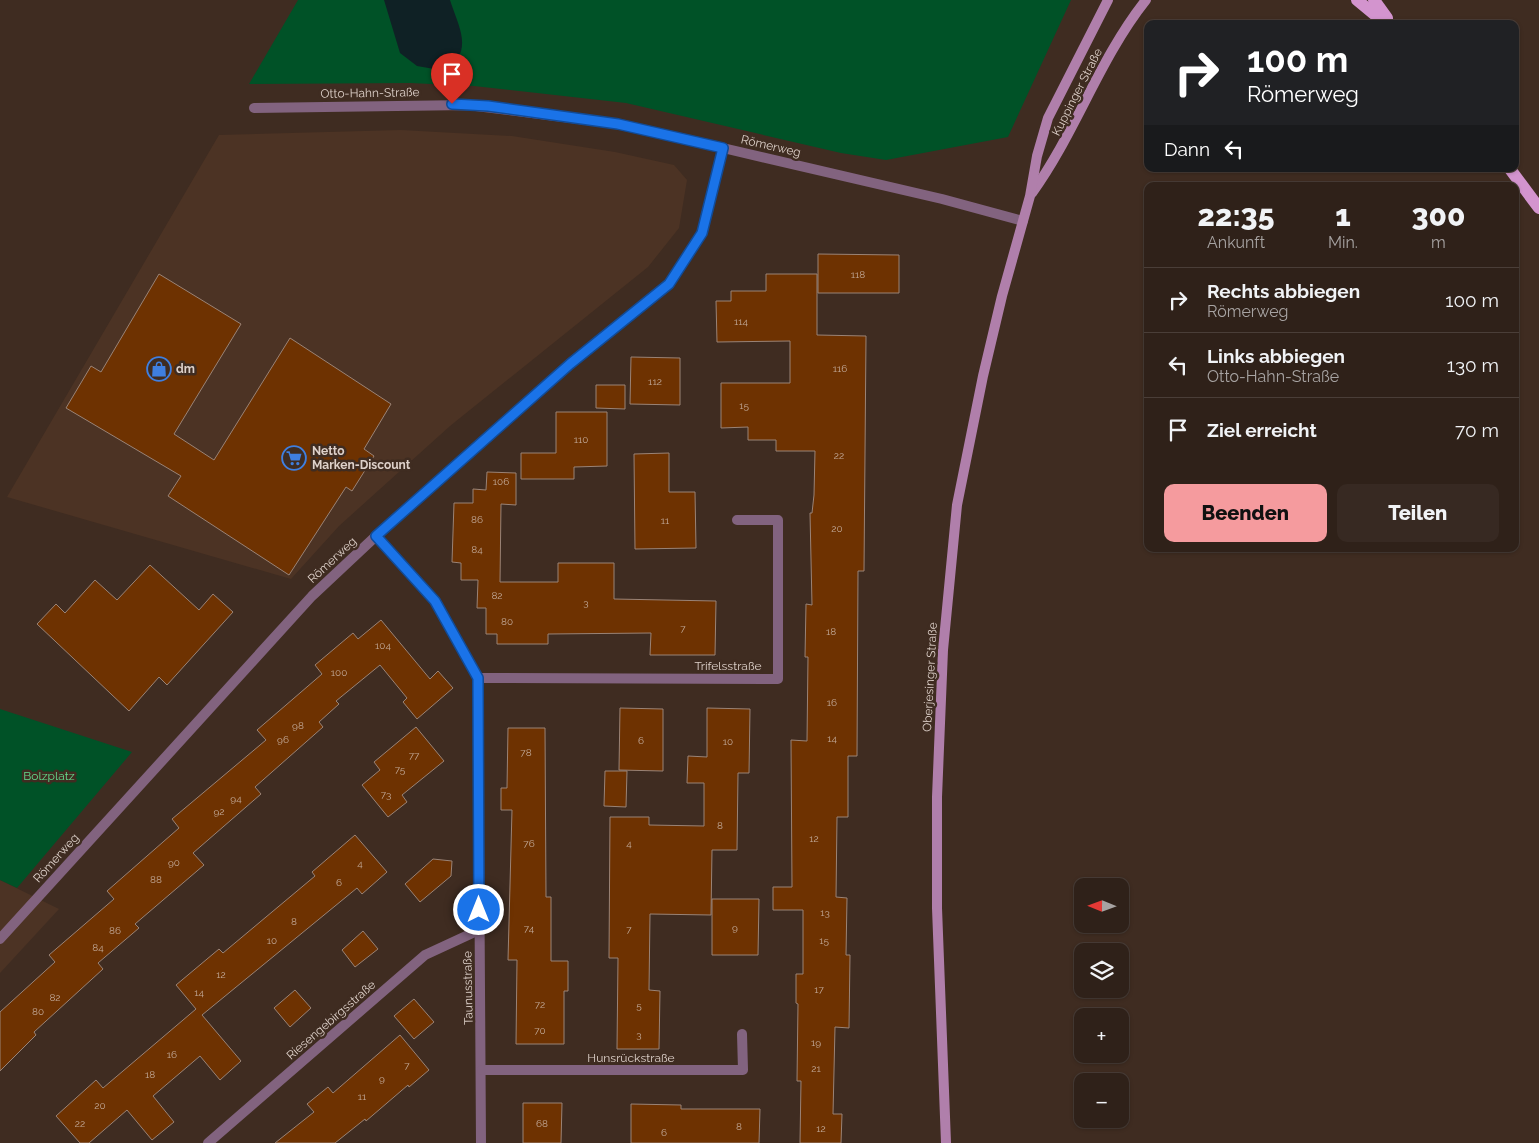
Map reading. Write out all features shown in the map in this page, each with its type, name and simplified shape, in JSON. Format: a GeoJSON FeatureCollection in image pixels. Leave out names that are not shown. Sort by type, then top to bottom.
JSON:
{"type":"FeatureCollection","features":[{"type":"Feature","properties":{"kind":"main road","name":"Kuppinger Straße"},"geometry":{"type":"LineString","coordinates":[[1023,221],[1030,196],[1037,156],[1048,118],[1108,0]]}},
{"type":"Feature","properties":{"kind":"main road","name":"Kuppinger Straße"},"geometry":{"type":"LineString","coordinates":[[1030,196],[1062,149],[1108,57],[1146,0]]}},
{"type":"Feature","properties":{"kind":"main road"},"geometry":{"type":"LineString","coordinates":[[1358,0],[1381,20]]}},
{"type":"Feature","properties":{"kind":"main road"},"geometry":{"type":"LineString","coordinates":[[1374,0],[1389,20]]}},
{"type":"Feature","properties":{"kind":"main road"},"geometry":{"type":"LineString","coordinates":[[1512,172],[1539,208]]}},
{"type":"Feature","properties":{"kind":"main road","name":"Oberjesinger Straße"},"geometry":{"type":"LineString","coordinates":[[946,1143],[937,908],[938,745],[945,623],[956,514],[966,458],[989,349],[1023,221]]}},
{"type":"Feature","properties":{"kind":"street","name":"Otto-Hahn-Straße"},"geometry":{"type":"LineString","coordinates":[[254,108],[468,104],[618,124],[723,148]]}},
{"type":"Feature","properties":{"kind":"street","name":"Römerweg"},"geometry":{"type":"LineString","coordinates":[[0,938],[312,596],[376,536],[570,364],[669,284],[702,233],[723,148],[942,199],[1023,221]]}},
{"type":"Feature","properties":{"kind":"street","name":"Trifelsstraße"},"geometry":{"type":"LineString","coordinates":[[478,678],[778,679],[778,520],[737,520]]}},
{"type":"Feature","properties":{"kind":"street","name":"Taunusstraße"},"geometry":{"type":"LineString","coordinates":[[376,536],[435,601],[478,678],[481,1143]]}},
{"type":"Feature","properties":{"kind":"street","name":"Riesengebirgsstraße"},"geometry":{"type":"LineString","coordinates":[[208,1143],[425,955],[479,930]]}},
{"type":"Feature","properties":{"kind":"street","name":"Hunsrückstraße"},"geometry":{"type":"LineString","coordinates":[[482,1070],[743,1070],[742,1034]]}},
{"type":"Feature","properties":{"kind":"shaded area"},"geometry":{"type":"Polygon","coordinates":[[[384,0],[450,0],[462,38],[460,55],[455,63],[446,71],[417,66],[400,53],[384,0]]]}},
{"type":"Feature","properties":{"kind":"shaded area"},"geometry":{"type":"Polygon","coordinates":[[[401,130],[512,136],[615,152],[674,165],[687,180],[679,228],[648,267],[450,426],[339,526],[291,579],[7,497],[219,135],[401,130]]]}},
{"type":"Feature","properties":{"kind":"shaded area"},"geometry":{"type":"Polygon","coordinates":[[[0,880],[59,909],[0,973],[0,880]]]}},
{"type":"Feature","properties":{"kind":"green space"},"geometry":{"type":"Polygon","coordinates":[[[298,0],[1071,0],[1008,137],[886,160],[841,153],[626,103],[474,86],[410,83],[249,84],[298,0]]]}},
{"type":"Feature","properties":{"kind":"green space","name":"Bolzplatz"},"geometry":{"type":"Polygon","coordinates":[[[0,709],[132,752],[17,888],[0,880],[0,709]]]}},
{"type":"Feature","properties":{"kind":"building"},"geometry":{"type":"Polygon","coordinates":[[[818,254],[899,255],[899,293],[818,293],[818,254]]]}},
{"type":"Feature","properties":{"kind":"building","name":"Netto Marken-Discount"},"geometry":{"type":"Polygon","coordinates":[[[159,274],[241,324],[174,434],[214,460],[290,338],[391,404],[364,449],[374,456],[352,491],[346,487],[289,575],[168,496],[181,476],[66,408],[91,366],[101,372],[159,274]]]}},
{"type":"Feature","properties":{"kind":"building"},"geometry":{"type":"Polygon","coordinates":[[[766,274],[817,274],[817,335],[866,336],[864,571],[858,571],[857,756],[848,756],[848,817],[837,817],[836,897],[847,898],[846,955],[850,955],[849,1028],[835,1027],[833,1114],[842,1114],[841,1143],[800,1143],[801,1081],[797,1081],[798,1004],[796,1003],[796,974],[803,974],[803,910],[773,910],[773,887],[792,887],[791,740],[807,741],[808,657],[805,657],[806,604],[812,605],[810,513],[812,513],[814,495],[815,451],[776,451],[776,440],[748,440],[748,427],[721,428],[721,383],[790,383],[790,341],[717,342],[716,301],[731,301],[731,291],[766,291],[766,274]]]}},
{"type":"Feature","properties":{"kind":"building"},"geometry":{"type":"Polygon","coordinates":[[[631,357],[680,358],[680,405],[630,404],[631,357]]]}},
{"type":"Feature","properties":{"kind":"building"},"geometry":{"type":"Polygon","coordinates":[[[596,385],[625,385],[625,409],[596,408],[596,385]]]}},
{"type":"Feature","properties":{"kind":"building"},"geometry":{"type":"Polygon","coordinates":[[[556,412],[607,412],[607,466],[574,467],[574,479],[521,479],[521,453],[556,453],[556,412]]]}},
{"type":"Feature","properties":{"kind":"building"},"geometry":{"type":"Polygon","coordinates":[[[669,453],[669,492],[695,492],[696,548],[635,549],[634,454],[669,453]]]}},
{"type":"Feature","properties":{"kind":"building"},"geometry":{"type":"Polygon","coordinates":[[[487,472],[516,473],[516,505],[501,504],[500,582],[558,582],[558,563],[614,563],[614,599],[716,601],[715,655],[650,655],[651,633],[548,634],[548,644],[497,644],[497,634],[486,634],[486,608],[477,608],[478,580],[461,580],[461,563],[452,562],[454,503],[473,503],[473,489],[486,490],[487,472]]]}},
{"type":"Feature","properties":{"kind":"building"},"geometry":{"type":"Polygon","coordinates":[[[150,565],[199,610],[213,594],[233,612],[167,685],[159,677],[129,711],[37,624],[56,604],[65,613],[95,580],[117,600],[150,565]]]}},
{"type":"Feature","properties":{"kind":"building"},"geometry":{"type":"Polygon","coordinates":[[[381,620],[430,679],[438,671],[453,688],[417,719],[403,702],[407,698],[380,665],[336,701],[339,704],[319,722],[323,727],[255,787],[261,794],[193,853],[204,865],[135,924],[139,928],[98,963],[103,969],[34,1032],[36,1035],[0,1071],[0,1012],[55,962],[49,955],[114,899],[107,891],[179,828],[172,819],[266,740],[257,730],[322,674],[315,665],[353,633],[358,639],[381,620]]]}},
{"type":"Feature","properties":{"kind":"building"},"geometry":{"type":"Polygon","coordinates":[[[620,708],[663,709],[663,771],[619,770],[620,708]]]}},
{"type":"Feature","properties":{"kind":"building"},"geometry":{"type":"Polygon","coordinates":[[[707,708],[750,709],[749,773],[738,773],[737,850],[712,850],[711,915],[650,914],[649,990],[660,991],[659,1049],[617,1049],[618,958],[609,958],[610,817],[649,817],[649,825],[704,826],[704,783],[687,783],[688,756],[707,757],[707,708]]]}},
{"type":"Feature","properties":{"kind":"building"},"geometry":{"type":"Polygon","coordinates":[[[416,727],[444,761],[402,795],[407,802],[388,817],[362,785],[380,770],[374,762],[416,727]]]}},
{"type":"Feature","properties":{"kind":"building"},"geometry":{"type":"Polygon","coordinates":[[[508,728],[545,728],[546,897],[551,897],[551,961],[568,961],[568,991],[564,991],[564,1044],[516,1044],[517,960],[508,960],[512,810],[501,810],[501,788],[507,788],[508,728]]]}},
{"type":"Feature","properties":{"kind":"building"},"geometry":{"type":"Polygon","coordinates":[[[605,771],[627,771],[626,807],[604,806],[605,771]]]}},
{"type":"Feature","properties":{"kind":"building"},"geometry":{"type":"Polygon","coordinates":[[[355,835],[387,872],[362,894],[357,888],[202,1015],[241,1061],[220,1080],[200,1056],[153,1096],[174,1122],[152,1140],[127,1110],[89,1143],[80,1143],[56,1116],[96,1080],[103,1088],[196,1009],[176,985],[219,949],[223,953],[315,876],[312,872],[355,835]]]}},
{"type":"Feature","properties":{"kind":"building"},"geometry":{"type":"Polygon","coordinates":[[[433,859],[452,861],[451,876],[420,902],[405,884],[433,859]]]}},
{"type":"Feature","properties":{"kind":"building"},"geometry":{"type":"Polygon","coordinates":[[[712,899],[759,899],[758,955],[712,955],[712,899]]]}},
{"type":"Feature","properties":{"kind":"building"},"geometry":{"type":"Polygon","coordinates":[[[363,931],[378,949],[355,967],[342,950],[363,931]]]}},
{"type":"Feature","properties":{"kind":"building"},"geometry":{"type":"Polygon","coordinates":[[[295,990],[311,1008],[290,1027],[274,1008],[295,990]]]}},
{"type":"Feature","properties":{"kind":"building"},"geometry":{"type":"Polygon","coordinates":[[[414,999],[434,1022],[414,1039],[394,1016],[414,999]]]}},
{"type":"Feature","properties":{"kind":"building"},"geometry":{"type":"Polygon","coordinates":[[[400,1035],[429,1070],[409,1087],[408,1085],[366,1121],[365,1119],[335,1143],[275,1143],[314,1112],[307,1104],[328,1087],[333,1093],[400,1035]]]}},
{"type":"Feature","properties":{"kind":"building"},"geometry":{"type":"Polygon","coordinates":[[[523,1103],[562,1103],[561,1143],[523,1143],[523,1103]]]}},
{"type":"Feature","properties":{"kind":"building"},"geometry":{"type":"Polygon","coordinates":[[[631,1104],[681,1105],[681,1109],[760,1109],[759,1143],[631,1143],[631,1104]]]}},
{"type":"Feature","properties":{"kind":"place","name":"dm"},"geometry":{"type":"Point","coordinates":[159,369]}},
{"type":"Feature","properties":{"kind":"place","name":"Netto Marken-Discount"},"geometry":{"type":"Point","coordinates":[294,458]}},
{"type":"Feature","properties":{"kind":"route"},"geometry":{"type":"LineString","coordinates":[[452,104],[488,106],[618,124],[723,148],[702,233],[669,284],[570,364],[376,536],[435,601],[478,678],[479,910]]}}]}
